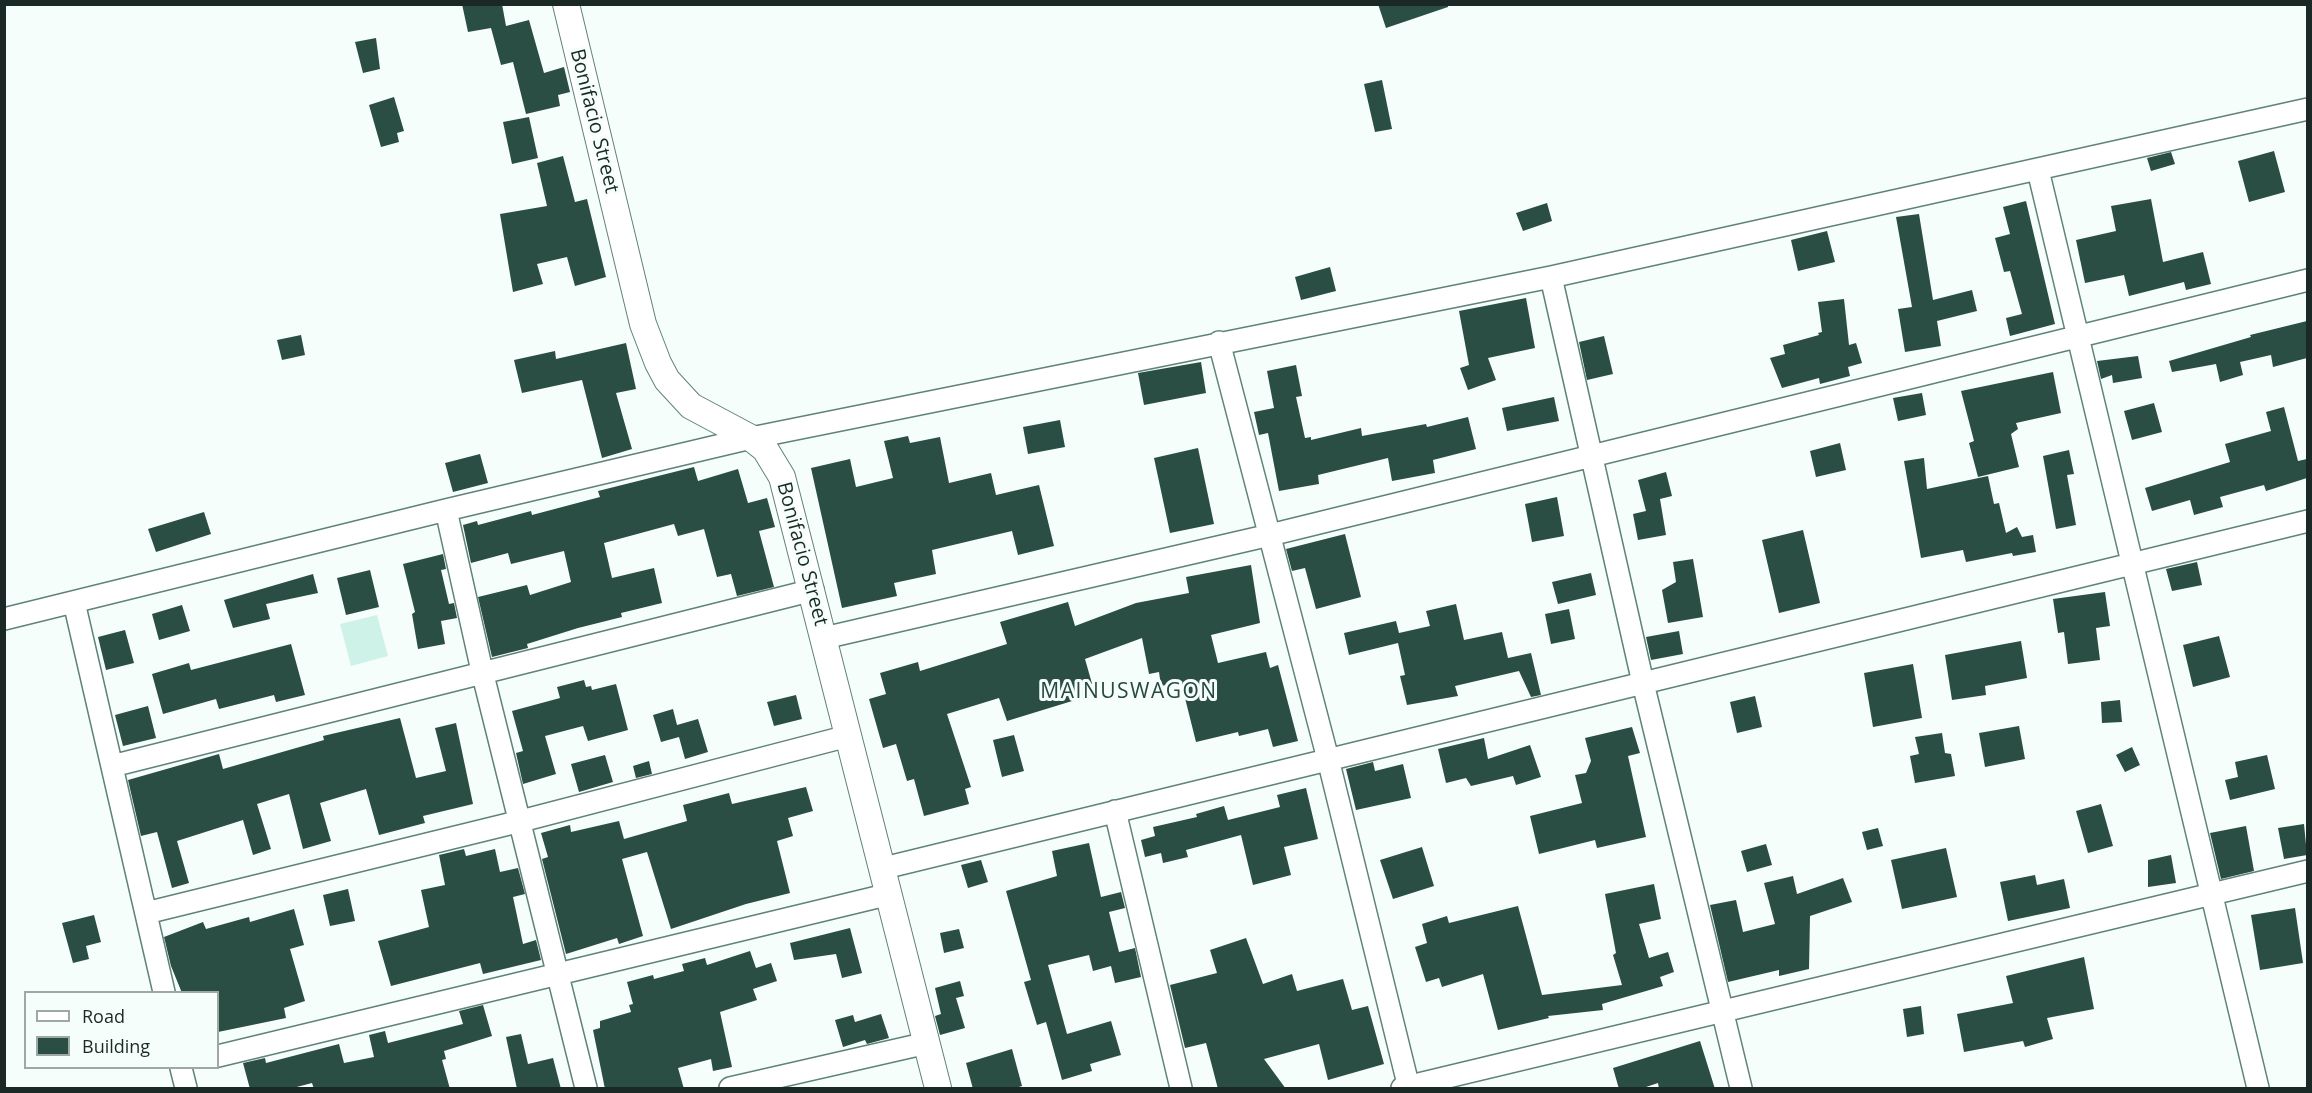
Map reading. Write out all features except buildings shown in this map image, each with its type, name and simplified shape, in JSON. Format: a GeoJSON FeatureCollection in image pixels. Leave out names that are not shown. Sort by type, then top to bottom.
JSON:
{"type":"FeatureCollection","features":[{"type":"Feature","properties":{"kind":"street","name":"Bonifacio Street"},"geometry":{"type":"LineString","coordinates":[[566,4],[650,344],[667,380],[691,406],[751,438],[765,449],[782,477],[884,868],[938,1089]]}},
{"type":"Feature","properties":{"kind":"street"},"geometry":{"type":"LineString","coordinates":[[4,619],[446,510],[751,438],[1551,277],[2307,109]]}},
{"type":"Feature","properties":{"kind":"street"},"geometry":{"type":"LineString","coordinates":[[2038,170],[2258,1089]]}},
{"type":"Feature","properties":{"kind":"street"},"geometry":{"type":"LineString","coordinates":[[1551,277],[1643,682],[1741,1089]]}},
{"type":"Feature","properties":{"kind":"street"},"geometry":{"type":"LineString","coordinates":[[824,638],[1270,535],[2307,280]]}},
{"type":"Feature","properties":{"kind":"street"},"geometry":{"type":"LineString","coordinates":[[1219,342],[1328,759],[1406,1088],[2307,871]]}},
{"type":"Feature","properties":{"kind":"street"},"geometry":{"type":"LineString","coordinates":[[446,510],[482,671],[521,820],[586,1089]]}},
{"type":"Feature","properties":{"kind":"street"},"geometry":{"type":"LineString","coordinates":[[884,868],[2307,520]]}},
{"type":"Feature","properties":{"kind":"street"},"geometry":{"type":"LineString","coordinates":[[112,766],[482,671],[813,590]]}},
{"type":"Feature","properties":{"kind":"street"},"geometry":{"type":"LineString","coordinates":[[74,602],[164,991]]}},
{"type":"Feature","properties":{"kind":"street"},"geometry":{"type":"LineString","coordinates":[[146,913],[848,736]]}},
{"type":"Feature","properties":{"kind":"street"},"geometry":{"type":"LineString","coordinates":[[1115,811],[1181,1089]]}},
{"type":"Feature","properties":{"kind":"street"},"geometry":{"type":"LineString","coordinates":[[219,1056],[890,894]]}},
{"type":"Feature","properties":{"kind":"street"},"geometry":{"type":"LineString","coordinates":[[730,1089],[927,1042]]}},
{"type":"Feature","properties":{"kind":"street"},"geometry":{"type":"LineString","coordinates":[[181,1069],[186,1089]]}},
{"type":"Feature","properties":{"kind":"green space"},"geometry":{"type":"Polygon","coordinates":[[[377,615],[388,656],[351,666],[340,624],[377,615]]]}},
{"type":"Feature","properties":{"kind":"district","name":"MAINUSWAGON"},"geometry":{"type":"Point","coordinates":[1129,692]}}]}
